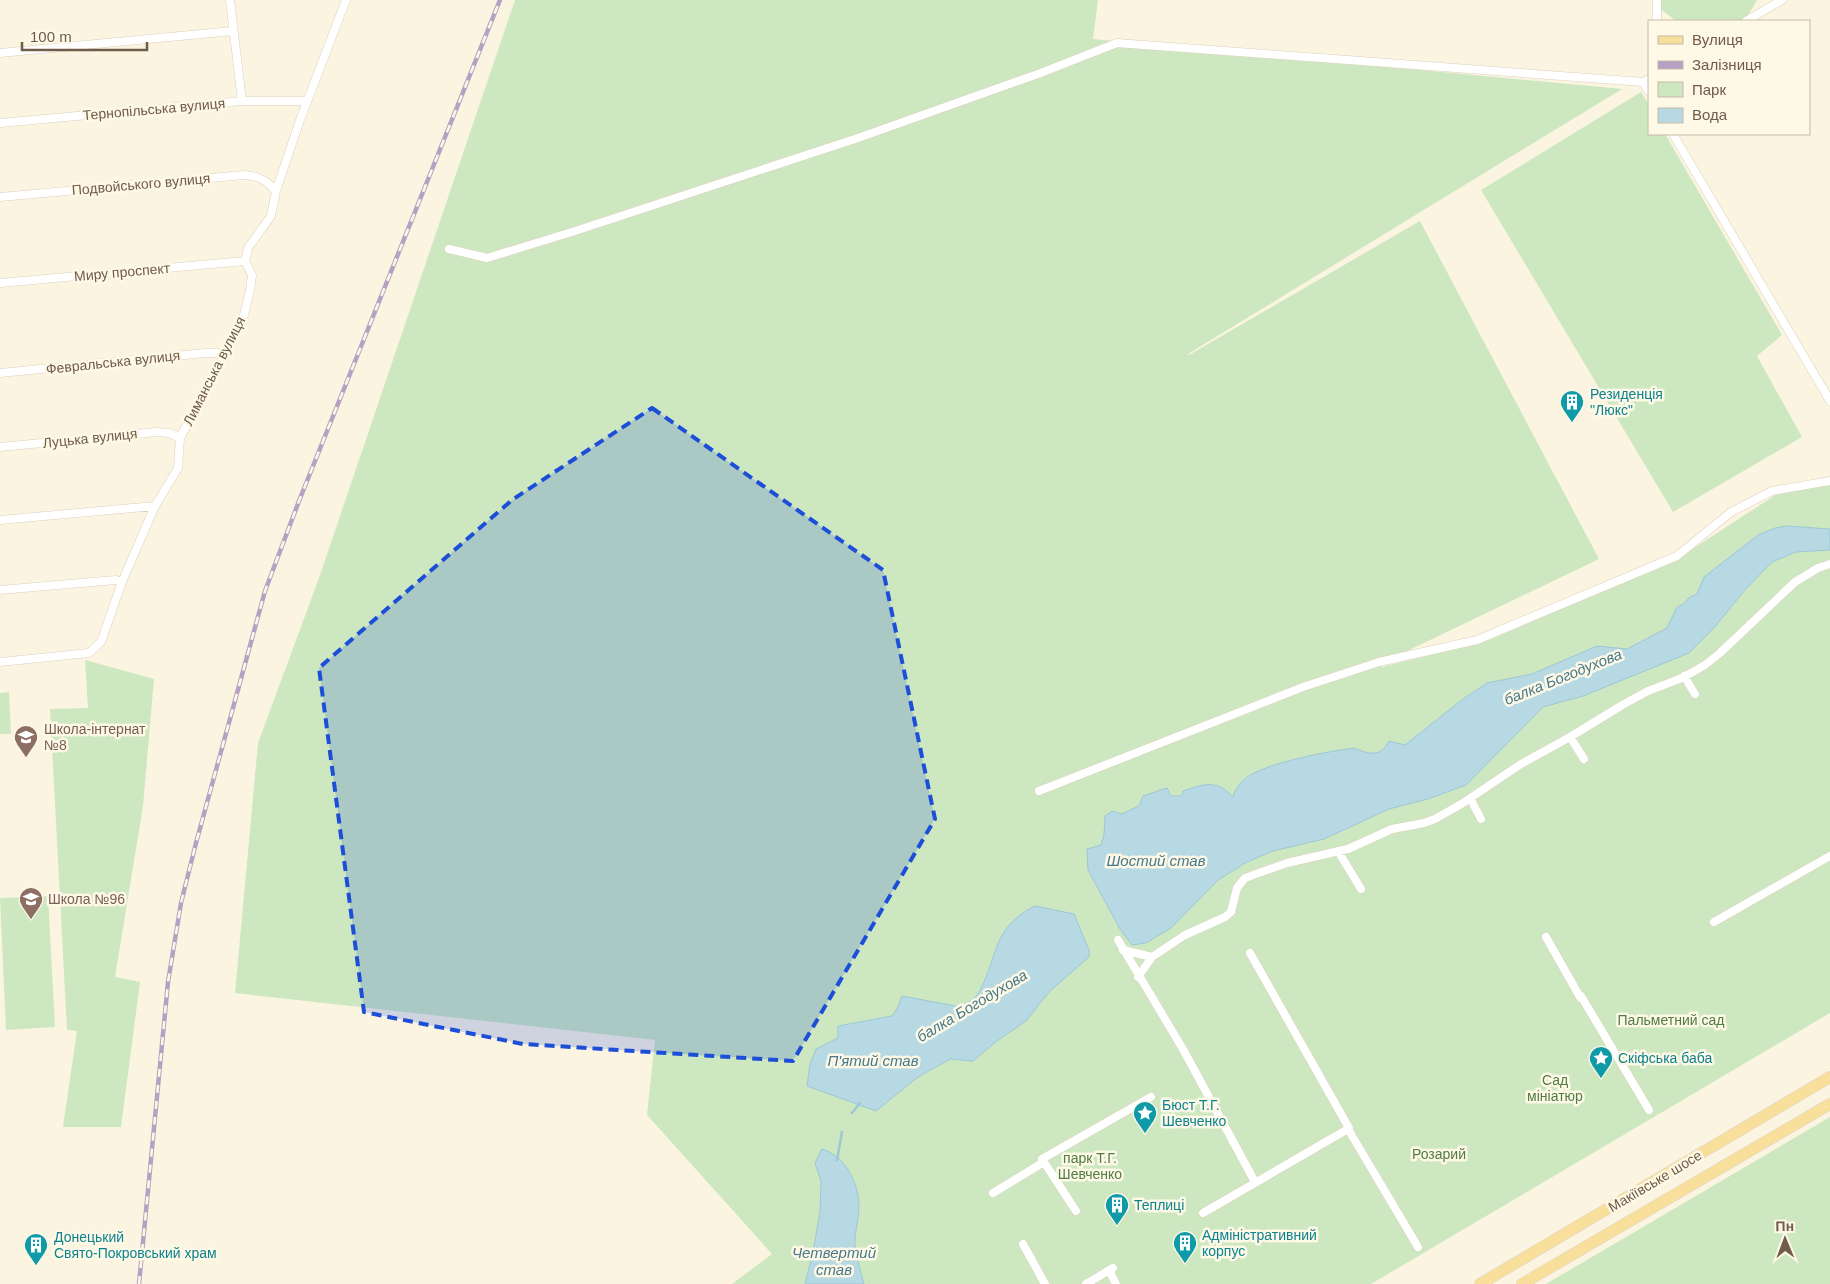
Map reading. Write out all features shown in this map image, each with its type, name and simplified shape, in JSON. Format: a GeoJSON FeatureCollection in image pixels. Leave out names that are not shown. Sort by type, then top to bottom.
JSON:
{"type":"FeatureCollection","features":[{"type":"Feature","properties":{"kind":"main road","name":"Макіївське шосе"},"geometry":{"type":"LineString","coordinates":[[1480,1284],[1830,1077]]}},
{"type":"Feature","properties":{"kind":"main road","name":"Макіївське шосе"},"geometry":{"type":"LineString","coordinates":[[1522,1284],[1830,1104]]}},
{"type":"Feature","properties":{"kind":"street"},"geometry":{"type":"LineString","coordinates":[[230,0],[242,101]]}},
{"type":"Feature","properties":{"kind":"street"},"geometry":{"type":"LineString","coordinates":[[245,261],[248,248],[271,216],[276,191],[307,100],[346,0]]}},
{"type":"Feature","properties":{"kind":"street"},"geometry":{"type":"LineString","coordinates":[[1657,0],[1657,20]]}},
{"type":"Feature","properties":{"kind":"street"},"geometry":{"type":"LineString","coordinates":[[1747,20],[1772,3],[1782,0]]}},
{"type":"Feature","properties":{"kind":"street"},"geometry":{"type":"LineString","coordinates":[[0,53],[233,31]]}},
{"type":"Feature","properties":{"kind":"street"},"geometry":{"type":"LineString","coordinates":[[449,249],[487,258],[572,232],[858,138],[1038,74],[1117,43],[1646,80]]}},
{"type":"Feature","properties":{"kind":"street","name":"Тернопільська вулиця"},"geometry":{"type":"LineString","coordinates":[[0,122],[242,101],[307,100]]}},
{"type":"Feature","properties":{"kind":"street"},"geometry":{"type":"LineString","coordinates":[[1674,135],[1830,401]]}},
{"type":"Feature","properties":{"kind":"street","name":"Подвойського вулиця"},"geometry":{"type":"LineString","coordinates":[[0,197],[244,175],[256,176],[266,180],[276,191]]}},
{"type":"Feature","properties":{"kind":"street","name":"Миру проспект"},"geometry":{"type":"LineString","coordinates":[[0,283],[245,261]]}},
{"type":"Feature","properties":{"kind":"street","name":"Лиманська вулиця"},"geometry":{"type":"LineString","coordinates":[[0,662],[89,653],[101,642],[122,582],[155,506],[178,468],[180,438],[226,353],[244,315],[252,275],[245,261]]}},
{"type":"Feature","properties":{"kind":"street","name":"Февральська вулиця"},"geometry":{"type":"LineString","coordinates":[[0,373],[205,353],[226,353]]}},
{"type":"Feature","properties":{"kind":"street","name":"Луцька вулиця"},"geometry":{"type":"LineString","coordinates":[[0,447],[157,432],[168,433],[180,438]]}},
{"type":"Feature","properties":{"kind":"street"},"geometry":{"type":"LineString","coordinates":[[1039,791],[1303,687],[1379,662],[1477,640],[1677,556],[1731,512],[1772,491],[1830,481]]}},
{"type":"Feature","properties":{"kind":"street"},"geometry":{"type":"LineString","coordinates":[[0,520],[155,506]]}},
{"type":"Feature","properties":{"kind":"street"},"geometry":{"type":"LineString","coordinates":[[1138,976],[1152,957],[1185,935],[1225,917],[1231,912],[1237,888],[1245,878],[1287,863],[1348,848],[1392,829],[1424,823],[1470,798],[1521,764],[1640,695],[1705,665],[1795,582],[1818,568],[1830,564]]}},
{"type":"Feature","properties":{"kind":"street"},"geometry":{"type":"LineString","coordinates":[[0,590],[116,580],[122,582]]}},
{"type":"Feature","properties":{"kind":"street"},"geometry":{"type":"LineString","coordinates":[[1684,676],[1695,694]]}},
{"type":"Feature","properties":{"kind":"street"},"geometry":{"type":"LineString","coordinates":[[1570,737],[1584,759]]}},
{"type":"Feature","properties":{"kind":"street"},"geometry":{"type":"LineString","coordinates":[[1470,798],[1481,820]]}},
{"type":"Feature","properties":{"kind":"street"},"geometry":{"type":"LineString","coordinates":[[1338,851],[1361,889]]}},
{"type":"Feature","properties":{"kind":"street"},"geometry":{"type":"LineString","coordinates":[[1714,922],[1830,856]]}},
{"type":"Feature","properties":{"kind":"street"},"geometry":{"type":"LineString","coordinates":[[1546,937],[1649,1110]]}},
{"type":"Feature","properties":{"kind":"street"},"geometry":{"type":"LineString","coordinates":[[1118,940],[1122,950],[1158,1006],[1255,1182]]}},
{"type":"Feature","properties":{"kind":"street"},"geometry":{"type":"LineString","coordinates":[[1122,950],[1152,957]]}},
{"type":"Feature","properties":{"kind":"street"},"geometry":{"type":"LineString","coordinates":[[1250,953],[1349,1128]]}},
{"type":"Feature","properties":{"kind":"street"},"geometry":{"type":"LineString","coordinates":[[1076,1211],[1042,1159],[1151,1097]]}},
{"type":"Feature","properties":{"kind":"street"},"geometry":{"type":"LineString","coordinates":[[1203,1213],[1348,1129],[1418,1247]]}},
{"type":"Feature","properties":{"kind":"street"},"geometry":{"type":"LineString","coordinates":[[992,1193],[1044,1162]]}},
{"type":"Feature","properties":{"kind":"street"},"geometry":{"type":"LineString","coordinates":[[1023,1244],[1045,1284]]}},
{"type":"Feature","properties":{"kind":"street"},"geometry":{"type":"LineString","coordinates":[[1086,1284],[1111,1269],[1116,1284]]}},
{"type":"Feature","properties":{"kind":"highlighted area"},"geometry":{"type":"Polygon","coordinates":[[[652,408],[883,570],[935,819],[793,1061],[523,1044],[364,1012],[319,668],[512,500],[652,408]]]}},
{"type":"Feature","properties":{"kind":"green space"},"geometry":{"type":"Polygon","coordinates":[[[515,0],[1098,0],[1093,39],[1622,89],[1188,354],[1420,221],[1599,559],[1380,664],[1382,667],[1489,640],[1674,561],[1777,494],[1830,485],[1830,1013],[1371,1284],[732,1284],[772,1254],[647,1115],[655,1040],[235,993],[258,743],[319,578],[515,0]]]}},
{"type":"Feature","properties":{"kind":"green space"},"geometry":{"type":"Polygon","coordinates":[[[1659,0],[1757,0],[1747,17],[1741,20],[1675,20],[1659,8],[1659,0]]]}},
{"type":"Feature","properties":{"kind":"green space"},"geometry":{"type":"Polygon","coordinates":[[[1641,92],[1648,103],[1648,135],[1666,135],[1782,335],[1757,356],[1802,437],[1673,512],[1481,190],[1641,92]]]}},
{"type":"Feature","properties":{"kind":"green space"},"geometry":{"type":"Polygon","coordinates":[[[85,660],[154,679],[143,806],[115,977],[140,982],[121,1127],[63,1127],[77,1031],[67,1030],[50,709],[88,708],[85,660]]]}},
{"type":"Feature","properties":{"kind":"green space"},"geometry":{"type":"Polygon","coordinates":[[[9,692],[11,734],[0,734],[0,693],[9,692]]]}},
{"type":"Feature","properties":{"kind":"green space"},"geometry":{"type":"Polygon","coordinates":[[[48,896],[55,1027],[6,1030],[0,898],[48,896]]]}},
{"type":"Feature","properties":{"kind":"green space"},"geometry":{"type":"Polygon","coordinates":[[[1830,1117],[1830,1284],[1546,1284],[1830,1117]]]}},
{"type":"Feature","properties":{"kind":"water","name":"Шостий став"},"geometry":{"type":"Polygon","coordinates":[[[1787,526],[1830,529],[1830,550],[1796,552],[1772,562],[1745,590],[1713,629],[1689,653],[1583,696],[1543,707],[1466,785],[1428,799],[1389,809],[1324,839],[1273,851],[1247,862],[1218,880],[1171,928],[1146,943],[1132,945],[1120,929],[1088,870],[1087,849],[1101,845],[1105,816],[1112,811],[1122,814],[1139,806],[1143,796],[1167,788],[1171,796],[1182,796],[1183,791],[1203,785],[1215,785],[1227,791],[1233,797],[1238,787],[1246,778],[1274,765],[1354,748],[1374,753],[1382,750],[1389,741],[1405,745],[1463,699],[1487,683],[1532,674],[1597,646],[1627,649],[1667,628],[1677,607],[1697,594],[1704,577],[1758,535],[1775,528],[1787,526]]]}},
{"type":"Feature","properties":{"kind":"water","name":"П'ятий став"},"geometry":{"type":"Polygon","coordinates":[[[1035,906],[1074,914],[1089,950],[1089,957],[1049,992],[1026,1021],[997,1041],[973,1061],[950,1059],[918,1077],[876,1111],[807,1086],[810,1064],[816,1049],[838,1038],[838,1026],[892,1016],[902,996],[961,1007],[974,998],[985,979],[1003,933],[1010,924],[1035,906]]]}},
{"type":"Feature","properties":{"kind":"water","name":"Четвертий став"},"geometry":{"type":"Polygon","coordinates":[[[822,1149],[838,1158],[844,1164],[850,1172],[857,1189],[859,1207],[855,1246],[864,1284],[805,1284],[820,1212],[821,1181],[815,1163],[822,1149]]]}},
{"type":"Feature","properties":{"kind":"waterway","name":"балка Богодухова"},"geometry":{"type":"LineString","coordinates":[[852,1113],[860,1103]]}},
{"type":"Feature","properties":{"kind":"waterway","name":"балка Богодухова"},"geometry":{"type":"LineString","coordinates":[[837,1160],[842,1132]]}},
{"type":"Feature","properties":{"kind":"railway"},"geometry":{"type":"LineString","coordinates":[[139,1284],[168,982],[181,903],[265,591],[299,501],[500,0]]}},
{"type":"Feature","properties":{"kind":"place","name":"Резиденція \"Люкс\""},"geometry":{"type":"Point","coordinates":[1572,423]}},
{"type":"Feature","properties":{"kind":"place","name":"Школа-інтернат №8"},"geometry":{"type":"Point","coordinates":[26,758]}},
{"type":"Feature","properties":{"kind":"place","name":"Школа №96"},"geometry":{"type":"Point","coordinates":[31,920]}},
{"type":"Feature","properties":{"kind":"place","name":"Скіфська баба"},"geometry":{"type":"Point","coordinates":[1601,1079]}},
{"type":"Feature","properties":{"kind":"place","name":"Бюст Т.Г. Шевченко"},"geometry":{"type":"Point","coordinates":[1145,1134]}},
{"type":"Feature","properties":{"kind":"place","name":"Теплиці"},"geometry":{"type":"Point","coordinates":[1117,1226]}},
{"type":"Feature","properties":{"kind":"place","name":"Адміністративний корпус"},"geometry":{"type":"Point","coordinates":[1185,1264]}},
{"type":"Feature","properties":{"kind":"place","name":"Донецький Свято-Покровський храм"},"geometry":{"type":"Point","coordinates":[36,1266]}},
{"type":"Feature","properties":{"kind":"park label","name":"Пальметний сад"},"geometry":{"type":"Point","coordinates":[1671,1020]}},
{"type":"Feature","properties":{"kind":"park label","name":"Сад мініатюр"},"geometry":{"type":"Point","coordinates":[1555,1088]}},
{"type":"Feature","properties":{"kind":"park label","name":"Розарий"},"geometry":{"type":"Point","coordinates":[1439,1154]}},
{"type":"Feature","properties":{"kind":"park label","name":"парк Т.Г. Шевченко"},"geometry":{"type":"Point","coordinates":[1090,1166]}}]}
